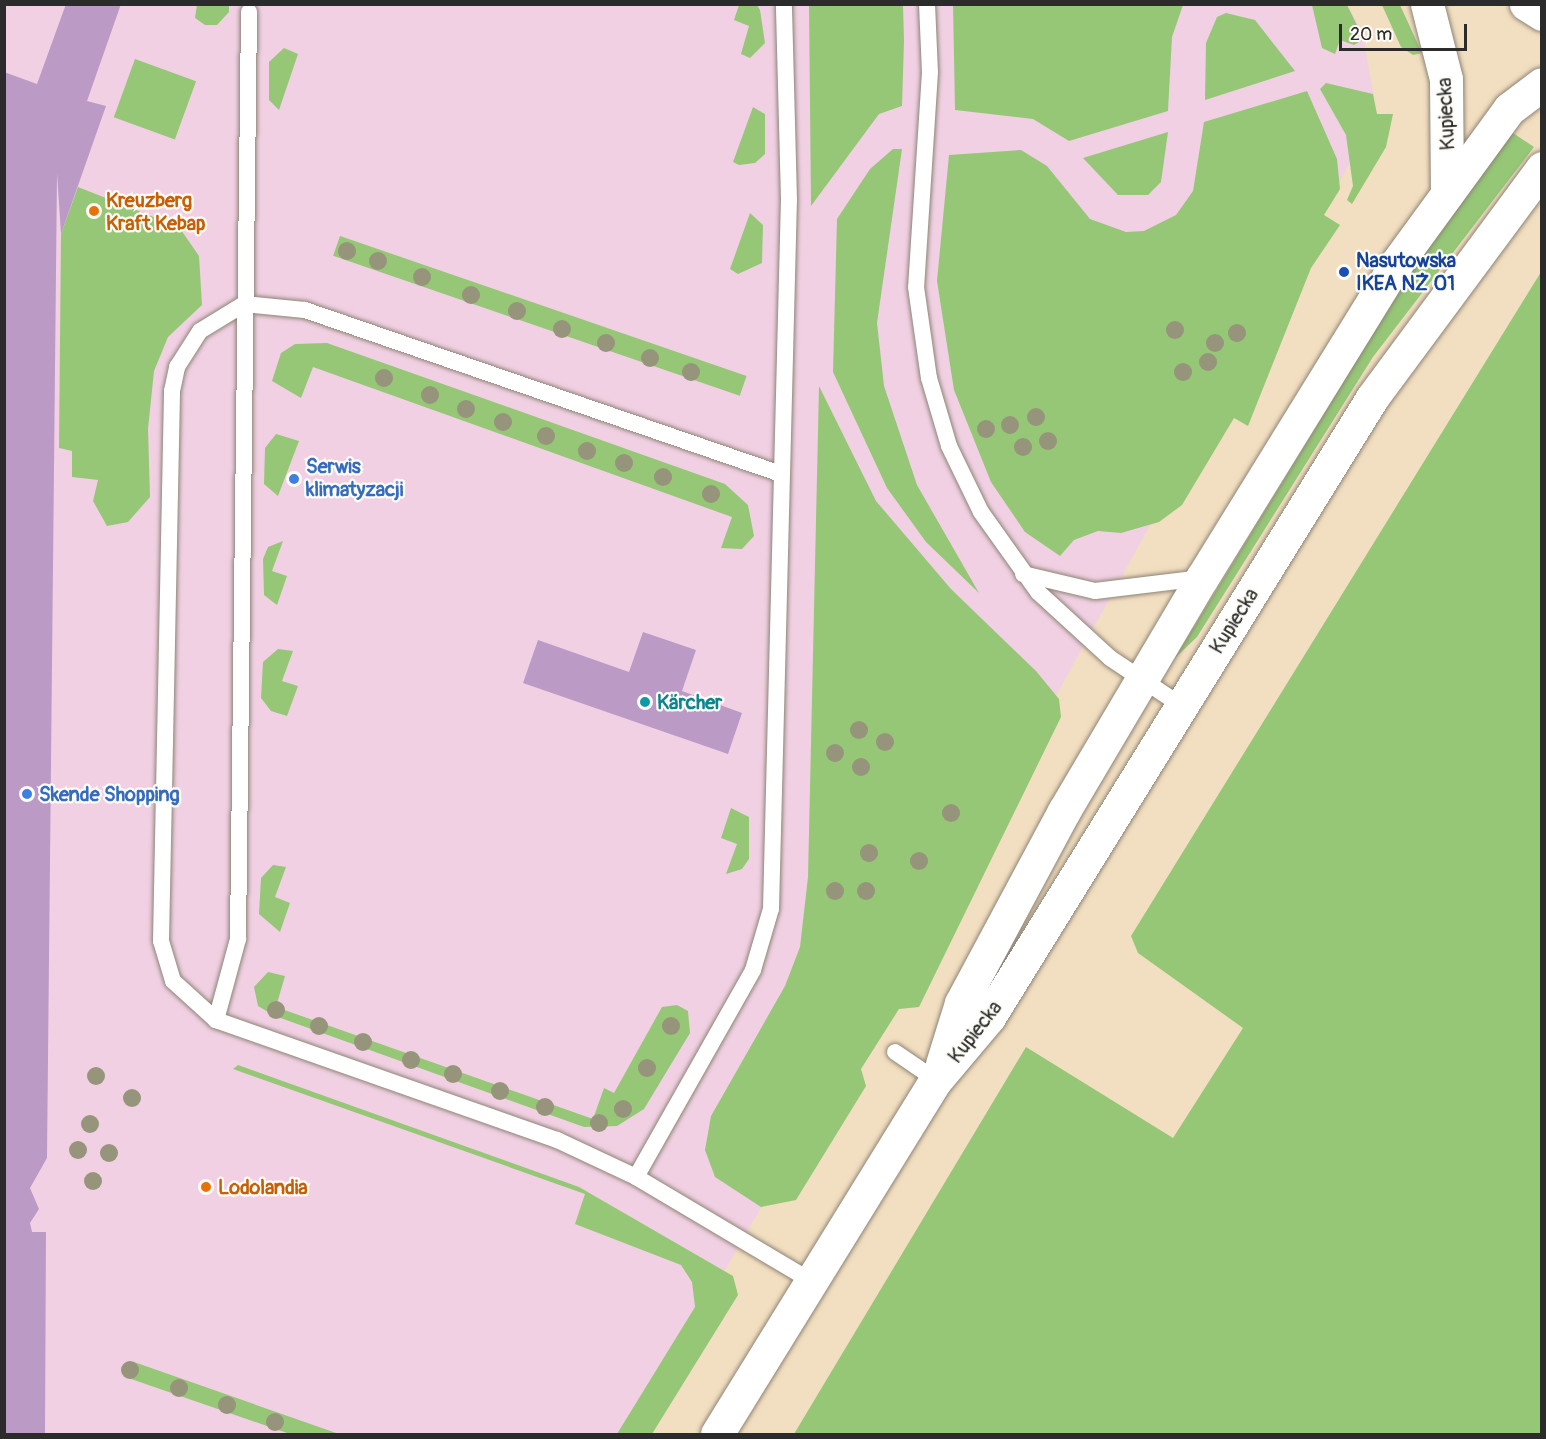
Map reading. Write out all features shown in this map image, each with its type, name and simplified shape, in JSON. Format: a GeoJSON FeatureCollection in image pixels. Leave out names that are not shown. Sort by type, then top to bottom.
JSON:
{"type":"FeatureCollection","features":[{"type":"Feature","properties":{"kind":"street","name":"Kupiecka"},"geometry":{"type":"LineString","coordinates":[[1427,4],[1446,79],[1447,190]]}},
{"type":"Feature","properties":{"kind":"street"},"geometry":{"type":"LineString","coordinates":[[1526,4],[1542,14]]}},
{"type":"Feature","properties":{"kind":"street","name":"Kupiecka"},"geometry":{"type":"LineString","coordinates":[[936,1080],[961,1003],[1141,679],[1202,578],[1447,190],[1509,109],[1542,84]]}},
{"type":"Feature","properties":{"kind":"street","name":"Kupiecka"},"geometry":{"type":"LineString","coordinates":[[717,1434],[936,1080],[989,1017],[1372,398],[1542,168]]}},
{"type":"Feature","properties":{"kind":"lane"},"geometry":{"type":"LineString","coordinates":[[636,1177],[765,941],[772,885],[789,200],[784,4]]}},
{"type":"Feature","properties":{"kind":"lane"},"geometry":{"type":"LineString","coordinates":[[927,4],[928,116],[915,266],[920,332],[949,447],[981,512],[1023,574],[1062,619],[1141,679],[1182,706]]}},
{"type":"Feature","properties":{"kind":"lane"},"geometry":{"type":"LineString","coordinates":[[216,1020],[238,939],[249,12]]}},
{"type":"Feature","properties":{"kind":"lane"},"geometry":{"type":"LineString","coordinates":[[781,474],[305,310],[244,304],[200,331],[177,367],[172,391],[161,941],[173,981],[216,1020],[557,1140],[636,1177],[811,1281]]}},
{"type":"Feature","properties":{"kind":"lane"},"geometry":{"type":"LineString","coordinates":[[1023,574],[1095,591],[1202,578]]}},
{"type":"Feature","properties":{"kind":"lane"},"geometry":{"type":"LineString","coordinates":[[895,1053],[936,1080]]}},
{"type":"Feature","properties":{"kind":"shaded area"},"geometry":{"type":"Polygon","coordinates":[[[5,5],[1347,5],[1362,31],[1377,114],[1037,730],[630,1434],[5,1434],[5,5]]]}},
{"type":"Feature","properties":{"kind":"green space"},"geometry":{"type":"Polygon","coordinates":[[[197,5],[229,5],[229,12],[217,25],[205,25],[195,18],[197,5]]]}},
{"type":"Feature","properties":{"kind":"green space"},"geometry":{"type":"Polygon","coordinates":[[[739,5],[757,5],[760,10],[765,43],[750,58],[741,54],[749,26],[734,20],[739,5]]]}},
{"type":"Feature","properties":{"kind":"green space"},"geometry":{"type":"Polygon","coordinates":[[[809,5],[903,5],[904,41],[902,106],[879,114],[811,206],[809,5]]]}},
{"type":"Feature","properties":{"kind":"green space"},"geometry":{"type":"Polygon","coordinates":[[[953,5],[1183,5],[1172,37],[1168,111],[1069,141],[1033,119],[955,110],[953,5]]]}},
{"type":"Feature","properties":{"kind":"green space"},"geometry":{"type":"Polygon","coordinates":[[[1312,5],[1347,5],[1364,39],[1354,45],[1340,40],[1335,54],[1322,48],[1312,5]]]}},
{"type":"Feature","properties":{"kind":"green space"},"geometry":{"type":"Polygon","coordinates":[[[1382,5],[1400,5],[1422,53],[1413,55],[1401,47],[1382,5]]]}},
{"type":"Feature","properties":{"kind":"green space"},"geometry":{"type":"Polygon","coordinates":[[[1226,13],[1255,20],[1295,71],[1205,100],[1206,43],[1217,17],[1226,13]]]}},
{"type":"Feature","properties":{"kind":"green space"},"geometry":{"type":"Polygon","coordinates":[[[284,48],[298,54],[279,110],[269,100],[269,62],[284,48]]]}},
{"type":"Feature","properties":{"kind":"green space"},"geometry":{"type":"Polygon","coordinates":[[[135,59],[196,81],[175,139],[114,117],[135,59]]]}},
{"type":"Feature","properties":{"kind":"green space"},"geometry":{"type":"Polygon","coordinates":[[[1326,83],[1373,94],[1377,114],[1393,114],[1386,147],[1352,204],[1347,200],[1353,186],[1346,135],[1320,89],[1326,83]]]}},
{"type":"Feature","properties":{"kind":"green space"},"geometry":{"type":"Polygon","coordinates":[[[1307,91],[1337,159],[1340,189],[1324,215],[1340,225],[1311,268],[1248,426],[1234,418],[1182,505],[1159,522],[1121,533],[1098,531],[1074,540],[1060,556],[1025,532],[991,482],[954,390],[937,281],[949,155],[1021,150],[1047,166],[1090,219],[1126,232],[1144,231],[1176,215],[1193,191],[1204,122],[1307,91]]]}},
{"type":"Feature","properties":{"kind":"green space"},"geometry":{"type":"Polygon","coordinates":[[[753,107],[765,114],[765,154],[755,163],[739,165],[733,162],[753,107]]]}},
{"type":"Feature","properties":{"kind":"green space"},"geometry":{"type":"Polygon","coordinates":[[[1510,131],[1534,147],[1373,357],[1197,637],[1175,658],[1429,242],[1510,131]]]}},
{"type":"Feature","properties":{"kind":"green space"},"geometry":{"type":"Polygon","coordinates":[[[1168,132],[1161,182],[1148,195],[1118,195],[1083,158],[1168,132]]]}},
{"type":"Feature","properties":{"kind":"green space"},"geometry":{"type":"Polygon","coordinates":[[[893,149],[902,149],[877,323],[884,386],[917,485],[979,593],[926,542],[887,488],[833,372],[837,219],[870,169],[893,149]]]}},
{"type":"Feature","properties":{"kind":"green space"},"geometry":{"type":"Polygon","coordinates":[[[78,187],[179,227],[199,256],[202,305],[168,337],[154,371],[148,429],[150,497],[128,522],[107,526],[93,501],[98,480],[72,477],[72,451],[59,448],[61,234],[78,187]]]}},
{"type":"Feature","properties":{"kind":"green space"},"geometry":{"type":"Polygon","coordinates":[[[750,213],[763,225],[762,263],[738,274],[730,269],[750,213]]]}},
{"type":"Feature","properties":{"kind":"green space"},"geometry":{"type":"Polygon","coordinates":[[[340,236],[747,376],[740,396],[333,256],[340,236]]]}},
{"type":"Feature","properties":{"kind":"green space"},"geometry":{"type":"Polygon","coordinates":[[[1541,272],[1541,1434],[794,1434],[1026,1047],[1173,1138],[1243,1028],[1138,953],[1131,936],[1541,272]]]}},
{"type":"Feature","properties":{"kind":"green space"},"geometry":{"type":"Polygon","coordinates":[[[327,343],[725,484],[748,505],[754,536],[742,549],[721,548],[732,517],[313,367],[301,398],[272,381],[281,353],[295,344],[327,343]]]}},
{"type":"Feature","properties":{"kind":"green space"},"geometry":{"type":"Polygon","coordinates":[[[819,386],[876,501],[951,589],[1036,671],[1059,699],[1061,717],[919,1007],[899,1009],[861,1069],[866,1086],[796,1200],[761,1207],[715,1177],[705,1150],[711,1116],[785,986],[800,947],[808,877],[819,386]]]}},
{"type":"Feature","properties":{"kind":"green space"},"geometry":{"type":"Polygon","coordinates":[[[276,434],[299,441],[278,496],[264,484],[265,448],[276,434]]]}},
{"type":"Feature","properties":{"kind":"green space"},"geometry":{"type":"Polygon","coordinates":[[[283,541],[272,571],[287,576],[277,605],[264,595],[263,559],[268,547],[283,541]]]}},
{"type":"Feature","properties":{"kind":"green space"},"geometry":{"type":"Polygon","coordinates":[[[278,649],[293,651],[282,681],[298,686],[287,716],[271,711],[261,698],[263,662],[278,649]]]}},
{"type":"Feature","properties":{"kind":"green space"},"geometry":{"type":"Polygon","coordinates":[[[731,808],[749,817],[749,859],[742,869],[726,874],[737,844],[721,838],[731,808]]]}},
{"type":"Feature","properties":{"kind":"green space"},"geometry":{"type":"Polygon","coordinates":[[[273,865],[286,867],[275,897],[290,903],[280,932],[259,914],[261,878],[273,865]]]}},
{"type":"Feature","properties":{"kind":"green space"},"geometry":{"type":"Polygon","coordinates":[[[268,972],[285,976],[276,1007],[593,1119],[604,1088],[614,1093],[662,1007],[677,1005],[688,1011],[690,1033],[644,1109],[617,1126],[584,1127],[275,1016],[258,1006],[254,987],[268,972]]]}},
{"type":"Feature","properties":{"kind":"green space"},"geometry":{"type":"Polygon","coordinates":[[[238,1065],[579,1187],[733,1276],[738,1295],[652,1434],[617,1434],[695,1307],[692,1282],[681,1265],[575,1224],[585,1194],[233,1069],[238,1065]]]}},
{"type":"Feature","properties":{"kind":"green space"},"geometry":{"type":"Polygon","coordinates":[[[134,1362],[339,1434],[290,1434],[128,1378],[134,1362]]]}},
{"type":"Feature","properties":{"kind":"building","name":"Skende Shopping"},"geometry":{"type":"Polygon","coordinates":[[[66,4],[121,4],[87,101],[106,106],[61,234],[57,173],[47,1158],[30,1188],[39,1209],[30,1223],[32,1232],[46,1232],[45,1434],[4,1434],[4,72],[37,84],[66,4]]]}},
{"type":"Feature","properties":{"kind":"building","name":"Kärcher"},"geometry":{"type":"Polygon","coordinates":[[[643,632],[696,650],[682,691],[742,713],[728,754],[523,683],[538,640],[629,672],[643,632]]]}},
{"type":"Feature","properties":{"kind":"place","name":"Kreuzberg Kraft Kebap"},"geometry":{"type":"Point","coordinates":[94,211]}},
{"type":"Feature","properties":{"kind":"place","name":"Nasutowska IKEA NŻ 01"},"geometry":{"type":"Point","coordinates":[1344,272]}},
{"type":"Feature","properties":{"kind":"place","name":"Serwis klimatyzacji"},"geometry":{"type":"Point","coordinates":[294,479]}},
{"type":"Feature","properties":{"kind":"place","name":"Kärcher"},"geometry":{"type":"Point","coordinates":[645,702]}},
{"type":"Feature","properties":{"kind":"place","name":"Skende Shopping"},"geometry":{"type":"Point","coordinates":[27,794]}},
{"type":"Feature","properties":{"kind":"place","name":"Lodolandia"},"geometry":{"type":"Point","coordinates":[206,1187]}}]}
